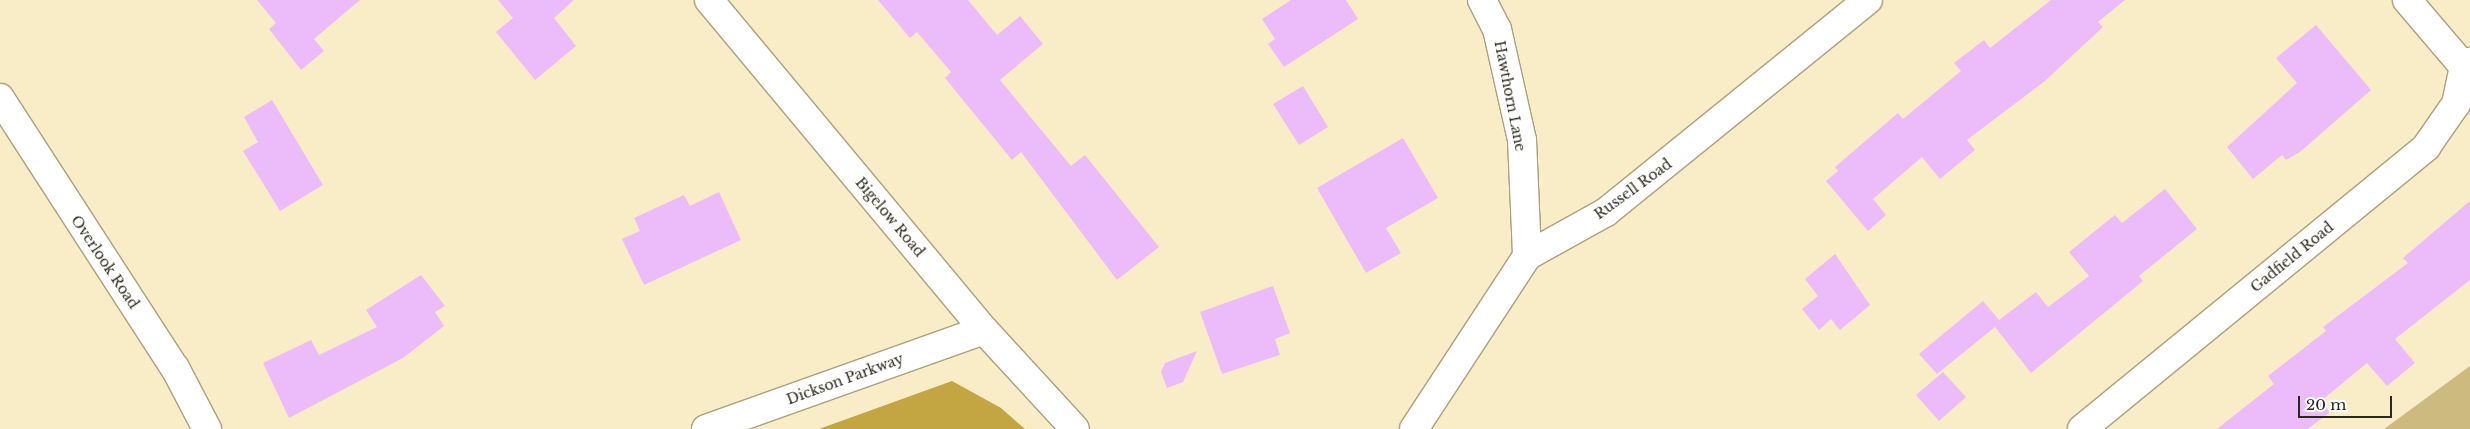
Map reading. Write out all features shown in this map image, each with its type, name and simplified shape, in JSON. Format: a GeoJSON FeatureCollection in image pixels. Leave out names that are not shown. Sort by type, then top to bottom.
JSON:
{"type":"FeatureCollection","features":[{"type":"Feature","properties":{"kind":"street","name":"Bigelow Road"},"geometry":{"type":"LineString","coordinates":[[709,0],[984,330],[1076,429]]}},
{"type":"Feature","properties":{"kind":"street","name":"Hawthorn Lane"},"geometry":{"type":"LineString","coordinates":[[1482,0],[1497,29],[1522,140],[1526,256]]}},
{"type":"Feature","properties":{"kind":"street","name":"Russell Road"},"geometry":{"type":"LineString","coordinates":[[1414,429],[1526,256],[1606,212],[1868,0]]}},
{"type":"Feature","properties":{"kind":"street"},"geometry":{"type":"LineString","coordinates":[[2407,0],[2467,64]]}},
{"type":"Feature","properties":{"kind":"street","name":"Gadfield Road"},"geometry":{"type":"LineString","coordinates":[[2082,429],[2426,147],[2456,104],[2467,64]]}},
{"type":"Feature","properties":{"kind":"street","name":"Overlook Road"},"geometry":{"type":"LineString","coordinates":[[0,98],[175,368],[207,429]]}},
{"type":"Feature","properties":{"kind":"street","name":"Dickson Parkway"},"geometry":{"type":"LineString","coordinates":[[706,429],[984,330]]}},
{"type":"Feature","properties":{"kind":"shaded area"},"geometry":{"type":"Polygon","coordinates":[[[2470,366],[2470,429],[2384,429],[2470,366]]]}},
{"type":"Feature","properties":{"kind":"shaded area"},"geometry":{"type":"Polygon","coordinates":[[[952,381],[1001,408],[1025,429],[819,429],[952,381]]]}},
{"type":"Feature","properties":{"kind":"building"},"geometry":{"type":"Polygon","coordinates":[[[257,0],[360,0],[314,39],[324,51],[301,70],[269,29],[276,23],[257,0]]]}},
{"type":"Feature","properties":{"kind":"building"},"geometry":{"type":"Polygon","coordinates":[[[498,0],[574,0],[554,18],[576,46],[535,80],[496,32],[513,18],[498,0]]]}},
{"type":"Feature","properties":{"kind":"building"},"geometry":{"type":"Polygon","coordinates":[[[878,0],[968,0],[997,35],[1020,16],[1043,44],[1000,80],[1071,166],[1085,155],[1159,247],[1117,280],[1021,152],[1012,160],[945,78],[951,72],[917,32],[910,38],[878,0]]]}},
{"type":"Feature","properties":{"kind":"building"},"geometry":{"type":"Polygon","coordinates":[[[1291,0],[1346,0],[1358,19],[1284,67],[1268,44],[1275,39],[1262,19],[1291,0]]]}},
{"type":"Feature","properties":{"kind":"building"},"geometry":{"type":"Polygon","coordinates":[[[2051,0],[2125,0],[2098,22],[2103,27],[2045,81],[1967,140],[1975,150],[1940,179],[1922,157],[1873,199],[1886,215],[1868,231],[1826,181],[1838,171],[1835,167],[1898,113],[1903,119],[1961,71],[1954,63],[1984,40],[1990,48],[2051,0]]]}},
{"type":"Feature","properties":{"kind":"building"},"geometry":{"type":"Polygon","coordinates":[[[2316,25],[2371,90],[2300,152],[2286,160],[2282,155],[2253,179],[2227,147],[2297,83],[2276,58],[2316,25]]]}},
{"type":"Feature","properties":{"kind":"building"},"geometry":{"type":"Polygon","coordinates":[[[1303,86],[1328,127],[1299,145],[1273,104],[1303,86]]]}},
{"type":"Feature","properties":{"kind":"building"},"geometry":{"type":"Polygon","coordinates":[[[272,100],[323,185],[280,211],[243,151],[258,142],[244,117],[272,100]]]}},
{"type":"Feature","properties":{"kind":"building"},"geometry":{"type":"Polygon","coordinates":[[[1403,138],[1438,198],[1386,228],[1401,253],[1366,273],[1317,188],[1403,138]]]}},
{"type":"Feature","properties":{"kind":"building"},"geometry":{"type":"Polygon","coordinates":[[[2165,189],[2197,229],[2139,276],[2143,281],[2031,373],[1995,327],[1937,374],[1919,354],[1983,301],[1999,320],[2036,292],[2048,307],[2089,276],[2069,252],[2115,215],[2122,223],[2165,189]]]}},
{"type":"Feature","properties":{"kind":"building"},"geometry":{"type":"Polygon","coordinates":[[[719,192],[741,240],[644,285],[622,239],[640,231],[634,218],[684,195],[690,206],[719,192]]]}},
{"type":"Feature","properties":{"kind":"building"},"geometry":{"type":"Polygon","coordinates":[[[2470,201],[2470,280],[2395,339],[2415,363],[2387,386],[2367,363],[2321,401],[2330,412],[2308,429],[2217,429],[2274,384],[2268,376],[2326,331],[2323,327],[2408,263],[2403,258],[2470,201]]]}},
{"type":"Feature","properties":{"kind":"building"},"geometry":{"type":"Polygon","coordinates":[[[1835,254],[1870,305],[1840,330],[1831,319],[1819,330],[1802,309],[1818,296],[1805,279],[1835,254]]]}},
{"type":"Feature","properties":{"kind":"building"},"geometry":{"type":"Polygon","coordinates":[[[421,275],[445,306],[435,312],[444,326],[403,358],[289,418],[263,363],[311,340],[319,355],[377,327],[366,310],[421,275]]]}},
{"type":"Feature","properties":{"kind":"building"},"geometry":{"type":"Polygon","coordinates":[[[1273,286],[1290,333],[1275,339],[1280,355],[1222,374],[1200,312],[1273,286]]]}},
{"type":"Feature","properties":{"kind":"building"},"geometry":{"type":"Polygon","coordinates":[[[1197,351],[1183,382],[1167,388],[1161,372],[1165,363],[1197,351]]]}},
{"type":"Feature","properties":{"kind":"building"},"geometry":{"type":"Polygon","coordinates":[[[1943,372],[1966,397],[1939,421],[1916,395],[1943,372]]]}}]}
